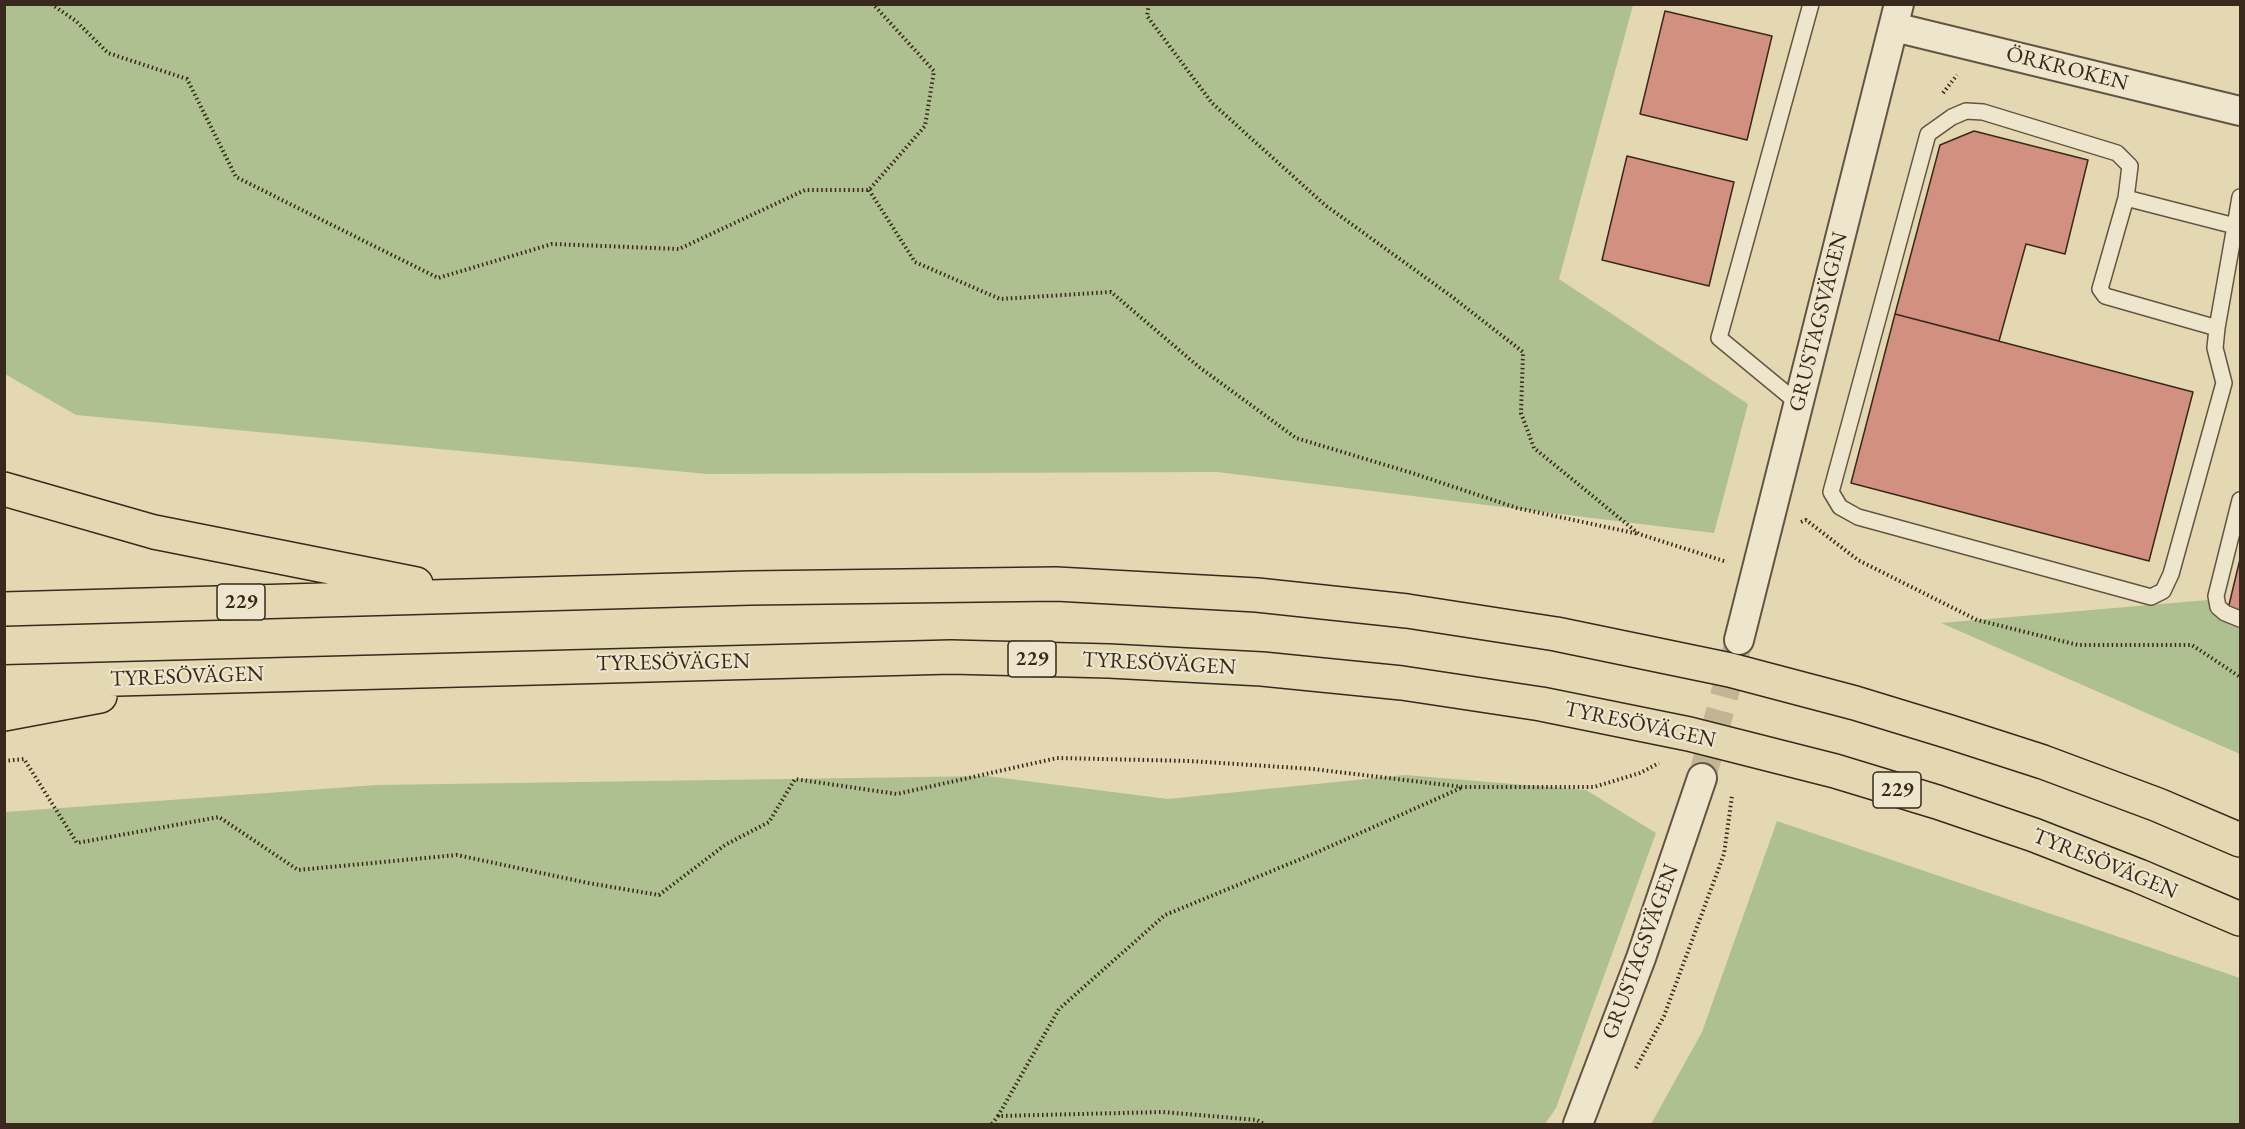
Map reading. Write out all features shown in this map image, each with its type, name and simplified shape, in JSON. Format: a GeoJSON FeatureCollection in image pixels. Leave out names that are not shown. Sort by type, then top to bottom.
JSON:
{"type":"FeatureCollection","features":[{"type":"Feature","properties":{"kind":"highway"},"geometry":{"type":"LineString","coordinates":[[4,489],[154,532],[477,596]]}},
{"type":"Feature","properties":{"kind":"highway","name":"229"},"geometry":{"type":"LineString","coordinates":[[4,609],[750,588],[1056,584],[1257,596],[1407,611],[1556,634],[1730,670],[1855,703],[2043,762],[2158,805],[2241,840]]}},
{"type":"Feature","properties":{"kind":"highway","name":"TYRESÖVÄGEN"},"geometry":{"type":"LineString","coordinates":[[4,682],[951,657],[1227,667],[1402,683],[1541,704],[1678,732],[1836,771],[2034,835],[2241,919]]}},
{"type":"Feature","properties":{"kind":"highway"},"geometry":{"type":"LineString","coordinates":[[4,714],[202,677]]}},
{"type":"Feature","properties":{"kind":"street","name":"GRUSTAGSVÄGEN"},"geometry":{"type":"LineString","coordinates":[[1739,640],[1897,16]]}},
{"type":"Feature","properties":{"kind":"street","name":"ÖRKROKEN"},"geometry":{"type":"LineString","coordinates":[[1897,16],[2241,111]]}},
{"type":"Feature","properties":{"kind":"street","name":"GRUSTAGSVÄGEN"},"geometry":{"type":"LineString","coordinates":[[1578,1125],[1641,958],[1702,778]]}},
{"type":"Feature","properties":{"kind":"lane"},"geometry":{"type":"LineString","coordinates":[[1799,404],[1719,338],[1811,4]]}},
{"type":"Feature","properties":{"kind":"lane"},"geometry":{"type":"LineString","coordinates":[[2217,328],[2105,296],[2100,288],[2126,198],[2130,166],[2117,153],[1983,112],[1966,111],[1952,117],[1928,134],[1831,492],[1840,507],[1858,517],[2151,597],[2163,591],[2171,574],[2224,383],[2215,348],[2241,197]]}},
{"type":"Feature","properties":{"kind":"lane"},"geometry":{"type":"LineString","coordinates":[[2126,198],[2235,226]]}},
{"type":"Feature","properties":{"kind":"lane"},"geometry":{"type":"LineString","coordinates":[[2241,500],[2216,596],[2218,607],[2225,613],[2241,619]]}},
{"type":"Feature","properties":{"kind":"path"},"geometry":{"type":"LineString","coordinates":[[51,4],[76,21],[108,53],[187,79],[236,177],[438,278],[552,243],[679,249],[805,190],[869,190],[925,126],[934,71],[873,4]]}},
{"type":"Feature","properties":{"kind":"path"},"geometry":{"type":"LineString","coordinates":[[1149,4],[1147,16],[1212,103],[1324,205],[1451,296],[1523,352],[1521,412],[1534,448],[1640,534]]}},
{"type":"Feature","properties":{"kind":"path"},"geometry":{"type":"LineString","coordinates":[[869,190],[915,262],[1000,299],[1111,292],[1198,367],[1296,438],[1517,508],[1640,534],[1756,572]]}},
{"type":"Feature","properties":{"kind":"path"},"geometry":{"type":"LineString","coordinates":[[1765,539],[1806,520],[1858,560],[1977,620],[2078,645],[2192,645],[2241,677]]}},
{"type":"Feature","properties":{"kind":"path"},"geometry":{"type":"LineString","coordinates":[[4,761],[24,759],[77,843],[219,817],[298,870],[456,855],[588,883],[659,895],[725,845],[769,822],[795,779],[897,794],[1057,758],[1190,761],[1313,769],[1463,787],[1594,787],[1640,773],[1660,762]]}},
{"type":"Feature","properties":{"kind":"path"},"geometry":{"type":"LineString","coordinates":[[992,1125],[1059,1010],[1165,915],[1313,854],[1463,787]]}},
{"type":"Feature","properties":{"kind":"path"},"geometry":{"type":"LineString","coordinates":[[1632,1076],[1664,1016],[1724,854],[1733,790]]}},
{"type":"Feature","properties":{"kind":"path"},"geometry":{"type":"LineString","coordinates":[[998,1116],[1163,1112],[1257,1120],[1264,1125]]}},
{"type":"Feature","properties":{"kind":"green space"},"geometry":{"type":"Polygon","coordinates":[[[5,5],[1633,5],[1559,279],[1748,404],[1714,533],[1217,472],[707,474],[76,415],[5,374],[5,5]]]}},
{"type":"Feature","properties":{"kind":"green space"},"geometry":{"type":"Polygon","coordinates":[[[2219,599],[2240,611],[2240,754],[1941,623],[2219,599]]]}},
{"type":"Feature","properties":{"kind":"green space"},"geometry":{"type":"Polygon","coordinates":[[[1405,775],[1586,790],[1656,833],[1556,1108],[1545,1124],[5,1124],[5,812],[377,785],[987,776],[1168,799],[1405,775]]]}},
{"type":"Feature","properties":{"kind":"green space"},"geometry":{"type":"Polygon","coordinates":[[[1777,821],[2240,978],[2240,1124],[1651,1124],[1702,1032],[1777,821]]]}},
{"type":"Feature","properties":{"kind":"building"},"geometry":{"type":"Polygon","coordinates":[[[1665,11],[1772,36],[1747,140],[1640,114],[1665,11]]]}},
{"type":"Feature","properties":{"kind":"building"},"geometry":{"type":"Polygon","coordinates":[[[1974,131],[2088,160],[2065,254],[2026,244],[1999,341],[1895,314],[1940,145],[1974,131]]]}},
{"type":"Feature","properties":{"kind":"building"},"geometry":{"type":"Polygon","coordinates":[[[1627,156],[1734,182],[1709,286],[1602,260],[1627,156]]]}},
{"type":"Feature","properties":{"kind":"building"},"geometry":{"type":"Polygon","coordinates":[[[1895,314],[2193,392],[2149,561],[1851,483],[1895,314]]]}},
{"type":"Feature","properties":{"kind":"building"},"geometry":{"type":"Polygon","coordinates":[[[2240,559],[2240,612],[2228,609],[2240,559]]]}},
{"type":"Feature","properties":{"kind":"tunnel"},"geometry":{"type":"LineString","coordinates":[[1702,778],[1737,648]]}}]}
